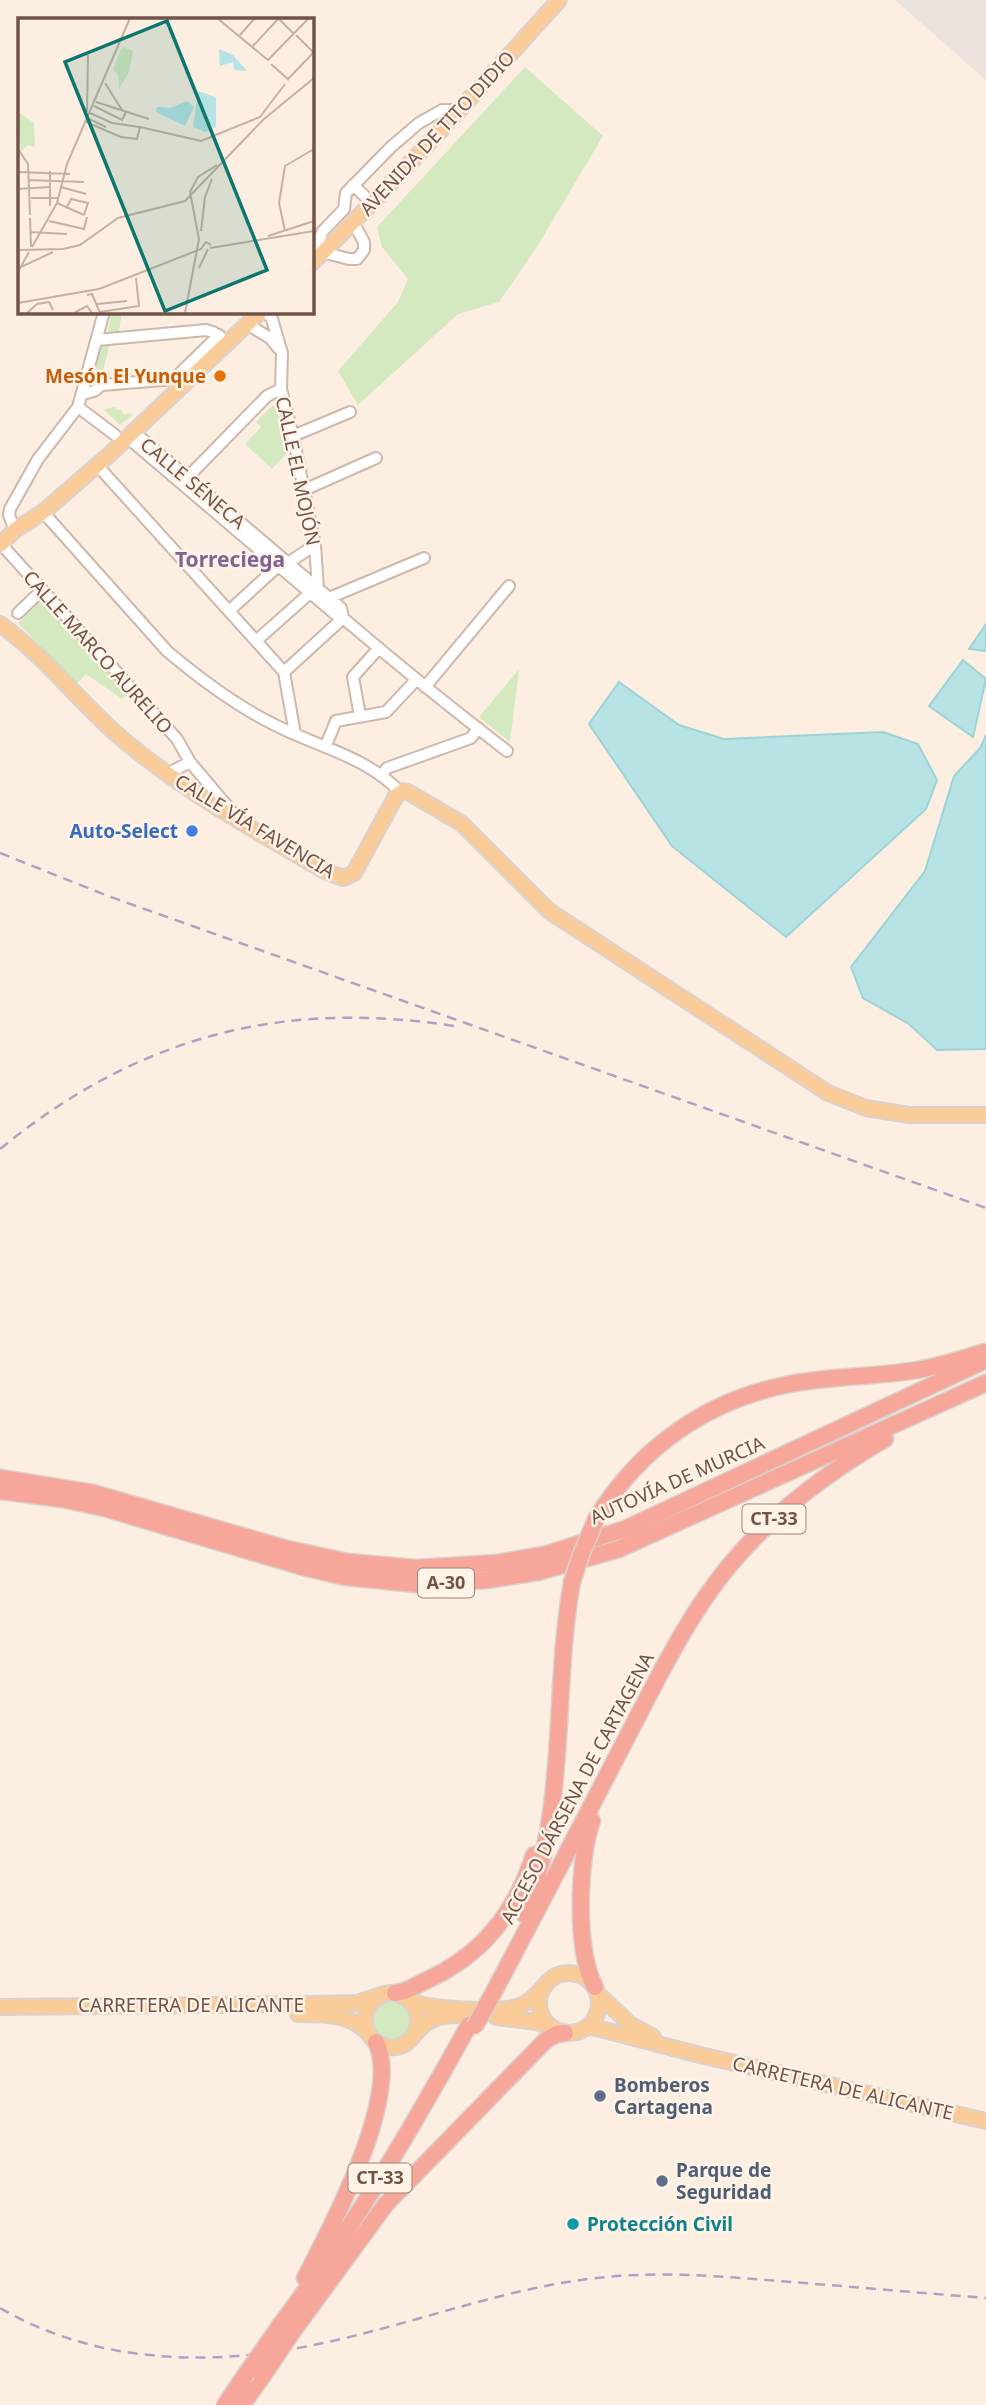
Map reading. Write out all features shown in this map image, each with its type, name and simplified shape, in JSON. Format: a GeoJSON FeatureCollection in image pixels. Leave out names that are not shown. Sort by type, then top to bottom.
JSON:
{"type":"FeatureCollection","features":[{"type":"Feature","properties":{"kind":"highway","name":"ACCESO DÁRSENA DE CARTAGENA"},"geometry":{"type":"LineString","coordinates":[[486,1999],[522,1919],[542,1863],[554,1795],[566,1614],[581,1555],[596,1519],[607,1502],[642,1460],[693,1419],[727,1402],[757,1391],[793,1383],[916,1370],[986,1351]]}},
{"type":"Feature","properties":{"kind":"highway","name":"AUTOVÍA DE MURCIA"},"geometry":{"type":"LineString","coordinates":[[0,1491],[90,1505],[224,1537],[383,1566],[451,1567],[535,1557],[625,1530],[986,1360]]}},
{"type":"Feature","properties":{"kind":"highway","name":"AUTOVÍA DE MURCIA"},"geometry":{"type":"LineString","coordinates":[[0,1478],[93,1493],[319,1572],[371,1581],[439,1583],[499,1578],[538,1572],[631,1544],[986,1383]]}},
{"type":"Feature","properties":{"kind":"highway","name":"ACCESO DÁRSENA DE CARTAGENA"},"geometry":{"type":"LineString","coordinates":[[321,2291],[418,2133],[486,1999],[681,1636],[710,1591],[771,1521],[828,1473],[918,1420],[957,1402],[966,1392]]}},
{"type":"Feature","properties":{"kind":"highway"},"geometry":{"type":"LineString","coordinates":[[395,1995],[406,1992],[470,1955],[494,1932],[517,1897],[533,1856],[548,1793],[562,1666]]}},
{"type":"Feature","properties":{"kind":"highway"},"geometry":{"type":"LineString","coordinates":[[596,1990],[586,1966],[584,1951],[584,1848],[597,1807],[643,1707]]}},
{"type":"Feature","properties":{"kind":"highway","name":"ACCESO DÁRSENA DE CARTAGENA"},"geometry":{"type":"LineString","coordinates":[[242,2405],[262,2377],[315,2278],[400,2148],[472,2026]]}},
{"type":"Feature","properties":{"kind":"highway"},"geometry":{"type":"LineString","coordinates":[[321,2291],[362,2233],[408,2178],[546,2039],[560,2031]]}},
{"type":"Feature","properties":{"kind":"highway"},"geometry":{"type":"LineString","coordinates":[[287,2328],[353,2178],[369,2133],[381,2084],[382,2059],[372,2037]]}},
{"type":"Feature","properties":{"kind":"highway","name":"CT-33"},"geometry":{"type":"LineString","coordinates":[[287,2328],[321,2291]]}},
{"type":"Feature","properties":{"kind":"highway","name":"ACCESO DÁRSENA DE CARTAGENA"},"geometry":{"type":"LineString","coordinates":[[225,2405],[244,2377],[287,2328]]}},
{"type":"Feature","properties":{"kind":"main road","name":"AVENIDA DE TITO DIDIO"},"geometry":{"type":"LineString","coordinates":[[316,259],[460,110],[559,0]]}},
{"type":"Feature","properties":{"kind":"main road"},"geometry":{"type":"LineString","coordinates":[[0,545],[15,530],[43,512],[97,466],[223,339],[259,313]]}},
{"type":"Feature","properties":{"kind":"main road","name":"CALLE VÍA FAVENCIA"},"geometry":{"type":"LineString","coordinates":[[1,623],[120,737],[167,774],[242,823],[336,876],[343,878],[354,873],[400,792]]}},
{"type":"Feature","properties":{"kind":"main road"},"geometry":{"type":"LineString","coordinates":[[400,792],[416,796],[461,823],[549,911],[828,1093],[866,1108],[909,1115],[986,1115]]}},
{"type":"Feature","properties":{"kind":"main road"},"geometry":{"type":"LineString","coordinates":[[414,2036],[418,2027],[414,2005],[395,1995],[372,2002],[367,2009],[365,2021],[372,2037],[383,2046],[396,2047],[407,2042],[414,2036],[426,2022],[448,2015],[527,2020],[560,2031],[577,2032],[589,2026],[599,2011],[596,1990],[585,1978],[572,1973],[556,1976],[546,1984],[540,1996],[540,2008],[545,2020],[560,2031]]}},
{"type":"Feature","properties":{"kind":"main road","name":"CARRETERA DE ALICANTE"},"geometry":{"type":"LineString","coordinates":[[0,2007],[357,2003],[395,1995],[432,2006],[507,2010],[527,2002],[546,1984]]}},
{"type":"Feature","properties":{"kind":"main road","name":"CARRETERA DE ALICANTE"},"geometry":{"type":"LineString","coordinates":[[596,1990],[631,2025],[657,2039],[700,2055]]}},
{"type":"Feature","properties":{"kind":"main road","name":"CARRETERA DE ALICANTE"},"geometry":{"type":"LineString","coordinates":[[0,2016],[324,2014],[348,2020],[372,2037]]}},
{"type":"Feature","properties":{"kind":"main road","name":"CARRETERA DE ALICANTE"},"geometry":{"type":"LineString","coordinates":[[589,2026],[700,2055],[986,2121]]}},
{"type":"Feature","properties":{"kind":"street"},"geometry":{"type":"LineString","coordinates":[[353,222],[364,242],[364,250],[357,259],[316,259],[322,232],[344,209],[346,192],[419,123],[442,110],[460,110]]}},
{"type":"Feature","properties":{"kind":"street"},"geometry":{"type":"LineString","coordinates":[[353,185],[372,203]]}},
{"type":"Feature","properties":{"kind":"street"},"geometry":{"type":"LineString","coordinates":[[15,530],[9,515],[10,509],[38,459],[78,407],[104,313]]}},
{"type":"Feature","properties":{"kind":"street","name":"CALLE EL MOJÓN"},"geometry":{"type":"LineString","coordinates":[[267,313],[272,319],[282,353],[281,388],[315,545],[314,591]]}},
{"type":"Feature","properties":{"kind":"street"},"geometry":{"type":"LineString","coordinates":[[247,324],[270,338],[282,353]]}},
{"type":"Feature","properties":{"kind":"street"},"geometry":{"type":"LineString","coordinates":[[83,394],[102,385],[174,379],[223,339],[206,330],[97,340]]}},
{"type":"Feature","properties":{"kind":"street"},"geometry":{"type":"LineString","coordinates":[[187,478],[267,396],[281,388]]}},
{"type":"Feature","properties":{"kind":"street"},"geometry":{"type":"LineString","coordinates":[[78,407],[125,435]]}},
{"type":"Feature","properties":{"kind":"street"},"geometry":{"type":"LineString","coordinates":[[293,436],[350,412]]}},
{"type":"Feature","properties":{"kind":"street","name":"CALLE SÉNECA"},"geometry":{"type":"LineString","coordinates":[[125,435],[187,478],[283,565]]}},
{"type":"Feature","properties":{"kind":"street","name":"CALLE SÉNECA"},"geometry":{"type":"LineString","coordinates":[[125,435],[421,683],[507,751]]}},
{"type":"Feature","properties":{"kind":"street"},"geometry":{"type":"LineString","coordinates":[[304,490],[376,458]]}},
{"type":"Feature","properties":{"kind":"street"},"geometry":{"type":"LineString","coordinates":[[97,466],[284,672],[295,734]]}},
{"type":"Feature","properties":{"kind":"street"},"geometry":{"type":"LineString","coordinates":[[43,512],[167,651],[237,704],[295,734],[326,745],[382,776],[400,792]]}},
{"type":"Feature","properties":{"kind":"street","name":"CALLE MARCO AURELIO"},"geometry":{"type":"LineString","coordinates":[[0,545],[177,739],[190,762],[242,823]]}},
{"type":"Feature","properties":{"kind":"street"},"geometry":{"type":"LineString","coordinates":[[229,611],[283,565],[315,545]]}},
{"type":"Feature","properties":{"kind":"street"},"geometry":{"type":"LineString","coordinates":[[329,598],[424,558]]}},
{"type":"Feature","properties":{"kind":"street"},"geometry":{"type":"LineString","coordinates":[[326,745],[336,721],[386,712],[421,683],[509,586]]}},
{"type":"Feature","properties":{"kind":"street"},"geometry":{"type":"LineString","coordinates":[[18,613],[42,590]]}},
{"type":"Feature","properties":{"kind":"street"},"geometry":{"type":"LineString","coordinates":[[256,641],[314,591]]}},
{"type":"Feature","properties":{"kind":"street","name":"CALLE SÉNECA"},"geometry":{"type":"LineString","coordinates":[[314,591],[341,608],[343,618]]}},
{"type":"Feature","properties":{"kind":"street"},"geometry":{"type":"LineString","coordinates":[[284,672],[343,618]]}},
{"type":"Feature","properties":{"kind":"street"},"geometry":{"type":"LineString","coordinates":[[360,716],[354,677],[379,648]]}},
{"type":"Feature","properties":{"kind":"street"},"geometry":{"type":"LineString","coordinates":[[382,776],[387,768],[471,738],[478,729]]}},
{"type":"Feature","properties":{"kind":"street"},"geometry":{"type":"LineString","coordinates":[[167,774],[190,762]]}},
{"type":"Feature","properties":{"kind":"shaded area"},"geometry":{"type":"Polygon","coordinates":[[[895,0],[986,0],[986,80],[895,0]]]}},
{"type":"Feature","properties":{"kind":"green space"},"geometry":{"type":"Polygon","coordinates":[[[525,67],[603,136],[535,250],[499,302],[458,314],[358,405],[338,371],[398,302],[408,279],[382,247],[377,227],[525,67]]]}},
{"type":"Feature","properties":{"kind":"green space"},"geometry":{"type":"Polygon","coordinates":[[[112,313],[122,313],[119,331],[108,332],[112,313]]]}},
{"type":"Feature","properties":{"kind":"green space"},"geometry":{"type":"Polygon","coordinates":[[[110,344],[101,378],[90,383],[101,345],[110,344]]]}},
{"type":"Feature","properties":{"kind":"green space"},"geometry":{"type":"Polygon","coordinates":[[[273,405],[277,409],[289,451],[272,469],[245,444],[261,427],[256,422],[273,405]]]}},
{"type":"Feature","properties":{"kind":"green space"},"geometry":{"type":"Polygon","coordinates":[[[115,407],[122,410],[124,415],[133,415],[120,425],[103,409],[115,407]]]}},
{"type":"Feature","properties":{"kind":"green space"},"geometry":{"type":"Polygon","coordinates":[[[42,600],[127,694],[122,699],[86,674],[77,683],[18,623],[42,600]]]}},
{"type":"Feature","properties":{"kind":"green space"},"geometry":{"type":"Polygon","coordinates":[[[519,669],[510,742],[479,717],[519,669]]]}},
{"type":"Feature","properties":{"kind":"green space"},"geometry":{"type":"Polygon","coordinates":[[[392,2002],[405,2008],[411,2021],[405,2034],[392,2040],[379,2034],[373,2021],[379,2008],[392,2002]]]}},
{"type":"Feature","properties":{"kind":"water"},"geometry":{"type":"Polygon","coordinates":[[[986,624],[986,651],[969,649],[986,624]]]}},
{"type":"Feature","properties":{"kind":"water"},"geometry":{"type":"Polygon","coordinates":[[[963,660],[986,679],[973,737],[929,706],[963,660]]]}},
{"type":"Feature","properties":{"kind":"water"},"geometry":{"type":"Polygon","coordinates":[[[619,682],[679,725],[724,739],[883,732],[918,744],[937,780],[926,809],[786,937],[672,846],[589,724],[619,682]]]}},
{"type":"Feature","properties":{"kind":"water"},"geometry":{"type":"Polygon","coordinates":[[[986,735],[986,1049],[937,1050],[909,1024],[863,998],[851,967],[925,871],[954,776],[981,747],[986,735]]]}},
{"type":"Feature","properties":{"kind":"railway"},"geometry":{"type":"LineString","coordinates":[[0,853],[108,896],[986,1208]]}},
{"type":"Feature","properties":{"kind":"railway"},"geometry":{"type":"LineString","coordinates":[[0,1149],[52,1110],[105,1078],[160,1053],[216,1035],[273,1023],[333,1018],[395,1019],[460,1027]]}},
{"type":"Feature","properties":{"kind":"railway"},"geometry":{"type":"LineString","coordinates":[[0,2308],[38,2327],[77,2341],[158,2356],[199,2358],[241,2356],[323,2343],[534,2288],[606,2277],[722,2277],[986,2298]]}},
{"type":"Feature","properties":{"kind":"place","name":"Mesón El Yunque"},"geometry":{"type":"Point","coordinates":[220,376]}},
{"type":"Feature","properties":{"kind":"place","name":"Auto-Select"},"geometry":{"type":"Point","coordinates":[192,831]}},
{"type":"Feature","properties":{"kind":"place","name":"Bomberos Cartagena"},"geometry":{"type":"Point","coordinates":[600,2096]}},
{"type":"Feature","properties":{"kind":"place","name":"Parque de Seguridad"},"geometry":{"type":"Point","coordinates":[662,2181]}},
{"type":"Feature","properties":{"kind":"place","name":"Protección Civil"},"geometry":{"type":"Point","coordinates":[573,2224]}},
{"type":"Feature","properties":{"kind":"district","name":"Torreciega"},"geometry":{"type":"Point","coordinates":[230,560]}}]}
